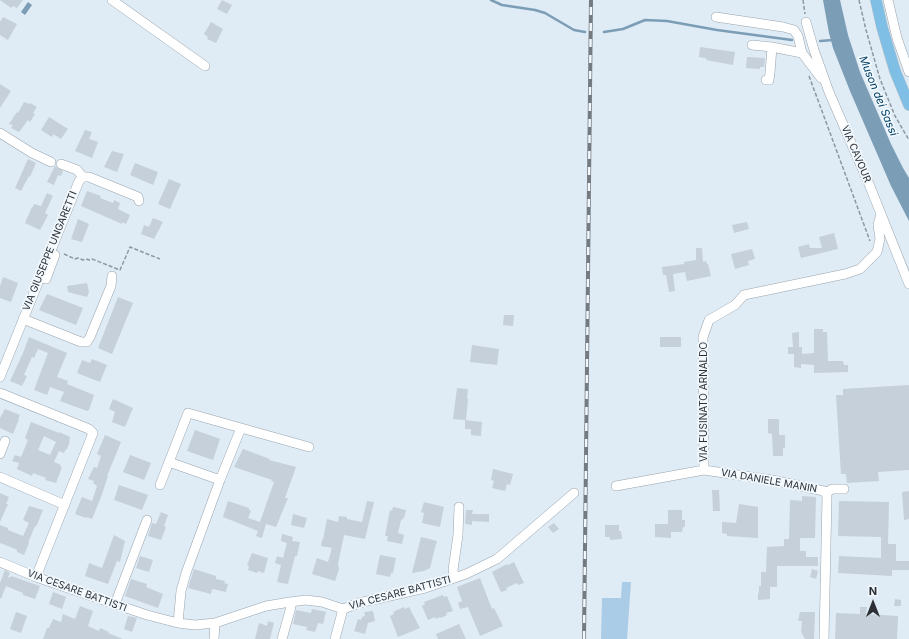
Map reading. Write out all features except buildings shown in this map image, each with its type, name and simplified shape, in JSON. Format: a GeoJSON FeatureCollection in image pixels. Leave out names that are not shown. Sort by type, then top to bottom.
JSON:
{"type":"FeatureCollection","features":[{"type":"Feature","properties":{"kind":"main road"},"geometry":{"type":"LineString","coordinates":[[876,0],[895,71],[909,105]]}},
{"type":"Feature","properties":{"kind":"street"},"geometry":{"type":"LineString","coordinates":[[112,0],[205,66]]}},
{"type":"Feature","properties":{"kind":"street"},"geometry":{"type":"LineString","coordinates":[[888,0],[897,38],[909,72]]}},
{"type":"Feature","properties":{"kind":"street"},"geometry":{"type":"LineString","coordinates":[[716,17],[794,30],[798,36],[802,53],[827,85]]}},
{"type":"Feature","properties":{"kind":"street","name":"VIA CAVOUR"},"geometry":{"type":"LineString","coordinates":[[806,22],[814,50],[827,85],[909,284]]}},
{"type":"Feature","properties":{"kind":"street"},"geometry":{"type":"LineString","coordinates":[[752,45],[802,53]]}},
{"type":"Feature","properties":{"kind":"street"},"geometry":{"type":"LineString","coordinates":[[766,80],[769,80],[772,48]]}},
{"type":"Feature","properties":{"kind":"street"},"geometry":{"type":"LineString","coordinates":[[0,132],[32,153],[51,162]]}},
{"type":"Feature","properties":{"kind":"street"},"geometry":{"type":"LineString","coordinates":[[62,164],[77,170],[83,177],[89,177],[132,194],[138,197],[139,201]]}},
{"type":"Feature","properties":{"kind":"street","name":"VIA GIUSEPPE UNGARETTI"},"geometry":{"type":"LineString","coordinates":[[0,377],[2,363],[23,319],[79,181],[83,177]]}},
{"type":"Feature","properties":{"kind":"street","name":"VIA FUSINATO ARNALDO"},"geometry":{"type":"LineString","coordinates":[[704,470],[704,337],[709,320],[735,305],[744,295],[845,274],[860,269],[877,252],[880,238],[878,225],[881,214]]}},
{"type":"Feature","properties":{"kind":"street","name":"VIA GIUSEPPE UNGARETTI"},"geometry":{"type":"LineString","coordinates":[[23,319],[81,342],[87,342],[111,286],[112,276]]}},
{"type":"Feature","properties":{"kind":"street"},"geometry":{"type":"LineString","coordinates":[[0,393],[89,429],[92,433],[36,576]]}},
{"type":"Feature","properties":{"kind":"street"},"geometry":{"type":"LineString","coordinates":[[160,485],[188,413],[309,447]]}},
{"type":"Feature","properties":{"kind":"street"},"geometry":{"type":"LineString","coordinates":[[178,623],[181,591],[186,573],[240,428]]}},
{"type":"Feature","properties":{"kind":"street"},"geometry":{"type":"LineString","coordinates":[[0,454],[5,441]]}},
{"type":"Feature","properties":{"kind":"street"},"geometry":{"type":"LineString","coordinates":[[169,462],[220,480]]}},
{"type":"Feature","properties":{"kind":"street","name":"VIA DANIELE MANIN"},"geometry":{"type":"LineString","coordinates":[[616,486],[704,470],[772,480],[824,491],[826,493],[824,639]]}},
{"type":"Feature","properties":{"kind":"street"},"geometry":{"type":"LineString","coordinates":[[0,477],[65,505]]}},
{"type":"Feature","properties":{"kind":"street"},"geometry":{"type":"LineString","coordinates":[[826,493],[832,489],[844,489]]}},
{"type":"Feature","properties":{"kind":"street","name":"VIA CESARE BATTISTI"},"geometry":{"type":"LineString","coordinates":[[0,562],[115,604],[163,620],[178,623],[195,625],[215,623],[266,606],[306,600],[322,602],[343,608],[425,588],[455,578],[497,559],[574,493]]}},
{"type":"Feature","properties":{"kind":"street"},"geometry":{"type":"LineString","coordinates":[[455,578],[453,570],[460,508]]}},
{"type":"Feature","properties":{"kind":"street"},"geometry":{"type":"LineString","coordinates":[[115,604],[147,520]]}},
{"type":"Feature","properties":{"kind":"street"},"geometry":{"type":"LineString","coordinates":[[282,639],[291,607],[290,602]]}},
{"type":"Feature","properties":{"kind":"street"},"geometry":{"type":"LineString","coordinates":[[335,639],[343,608]]}},
{"type":"Feature","properties":{"kind":"street"},"geometry":{"type":"LineString","coordinates":[[214,639],[215,623]]}},
{"type":"Feature","properties":{"kind":"path"},"geometry":{"type":"LineString","coordinates":[[802,0],[806,22]]}},
{"type":"Feature","properties":{"kind":"path"},"geometry":{"type":"LineString","coordinates":[[859,0],[880,80],[895,116],[909,140]]}},
{"type":"Feature","properties":{"kind":"path"},"geometry":{"type":"LineString","coordinates":[[808,72],[870,240],[871,253],[869,261]]}},
{"type":"Feature","properties":{"kind":"path"},"geometry":{"type":"LineString","coordinates":[[51,250],[75,259],[92,259],[120,270],[130,247],[160,259]]}},
{"type":"Feature","properties":{"kind":"shaded area"},"geometry":{"type":"Polygon","coordinates":[[[823,0],[840,0],[848,35],[860,72],[891,144],[909,178],[909,221],[891,186],[833,48],[823,0]]]}},
{"type":"Feature","properties":{"kind":"shaded area"},"geometry":{"type":"Polygon","coordinates":[[[28,2],[32,5],[25,15],[21,12],[28,2]]]}},
{"type":"Feature","properties":{"kind":"shaded area"},"geometry":{"type":"Polygon","coordinates":[[[622,582],[631,582],[627,639],[601,639],[602,598],[621,598],[622,582]]]}},
{"type":"Feature","properties":{"kind":"waterway"},"geometry":{"type":"LineString","coordinates":[[491,0],[502,5],[545,13],[574,30],[585,32]]}},
{"type":"Feature","properties":{"kind":"waterway"},"geometry":{"type":"LineString","coordinates":[[604,32],[623,29],[645,20],[667,21],[717,30],[792,40]]}},
{"type":"Feature","properties":{"kind":"waterway"},"geometry":{"type":"LineString","coordinates":[[820,41],[833,40]]}},
{"type":"Feature","properties":{"kind":"railway"},"geometry":{"type":"LineString","coordinates":[[584,639],[591,0]]}},
{"type":"Feature","properties":{"kind":"water label","name":"Muson dei Sassi"},"geometry":{"type":"Point","coordinates":[878,96]}}]}
